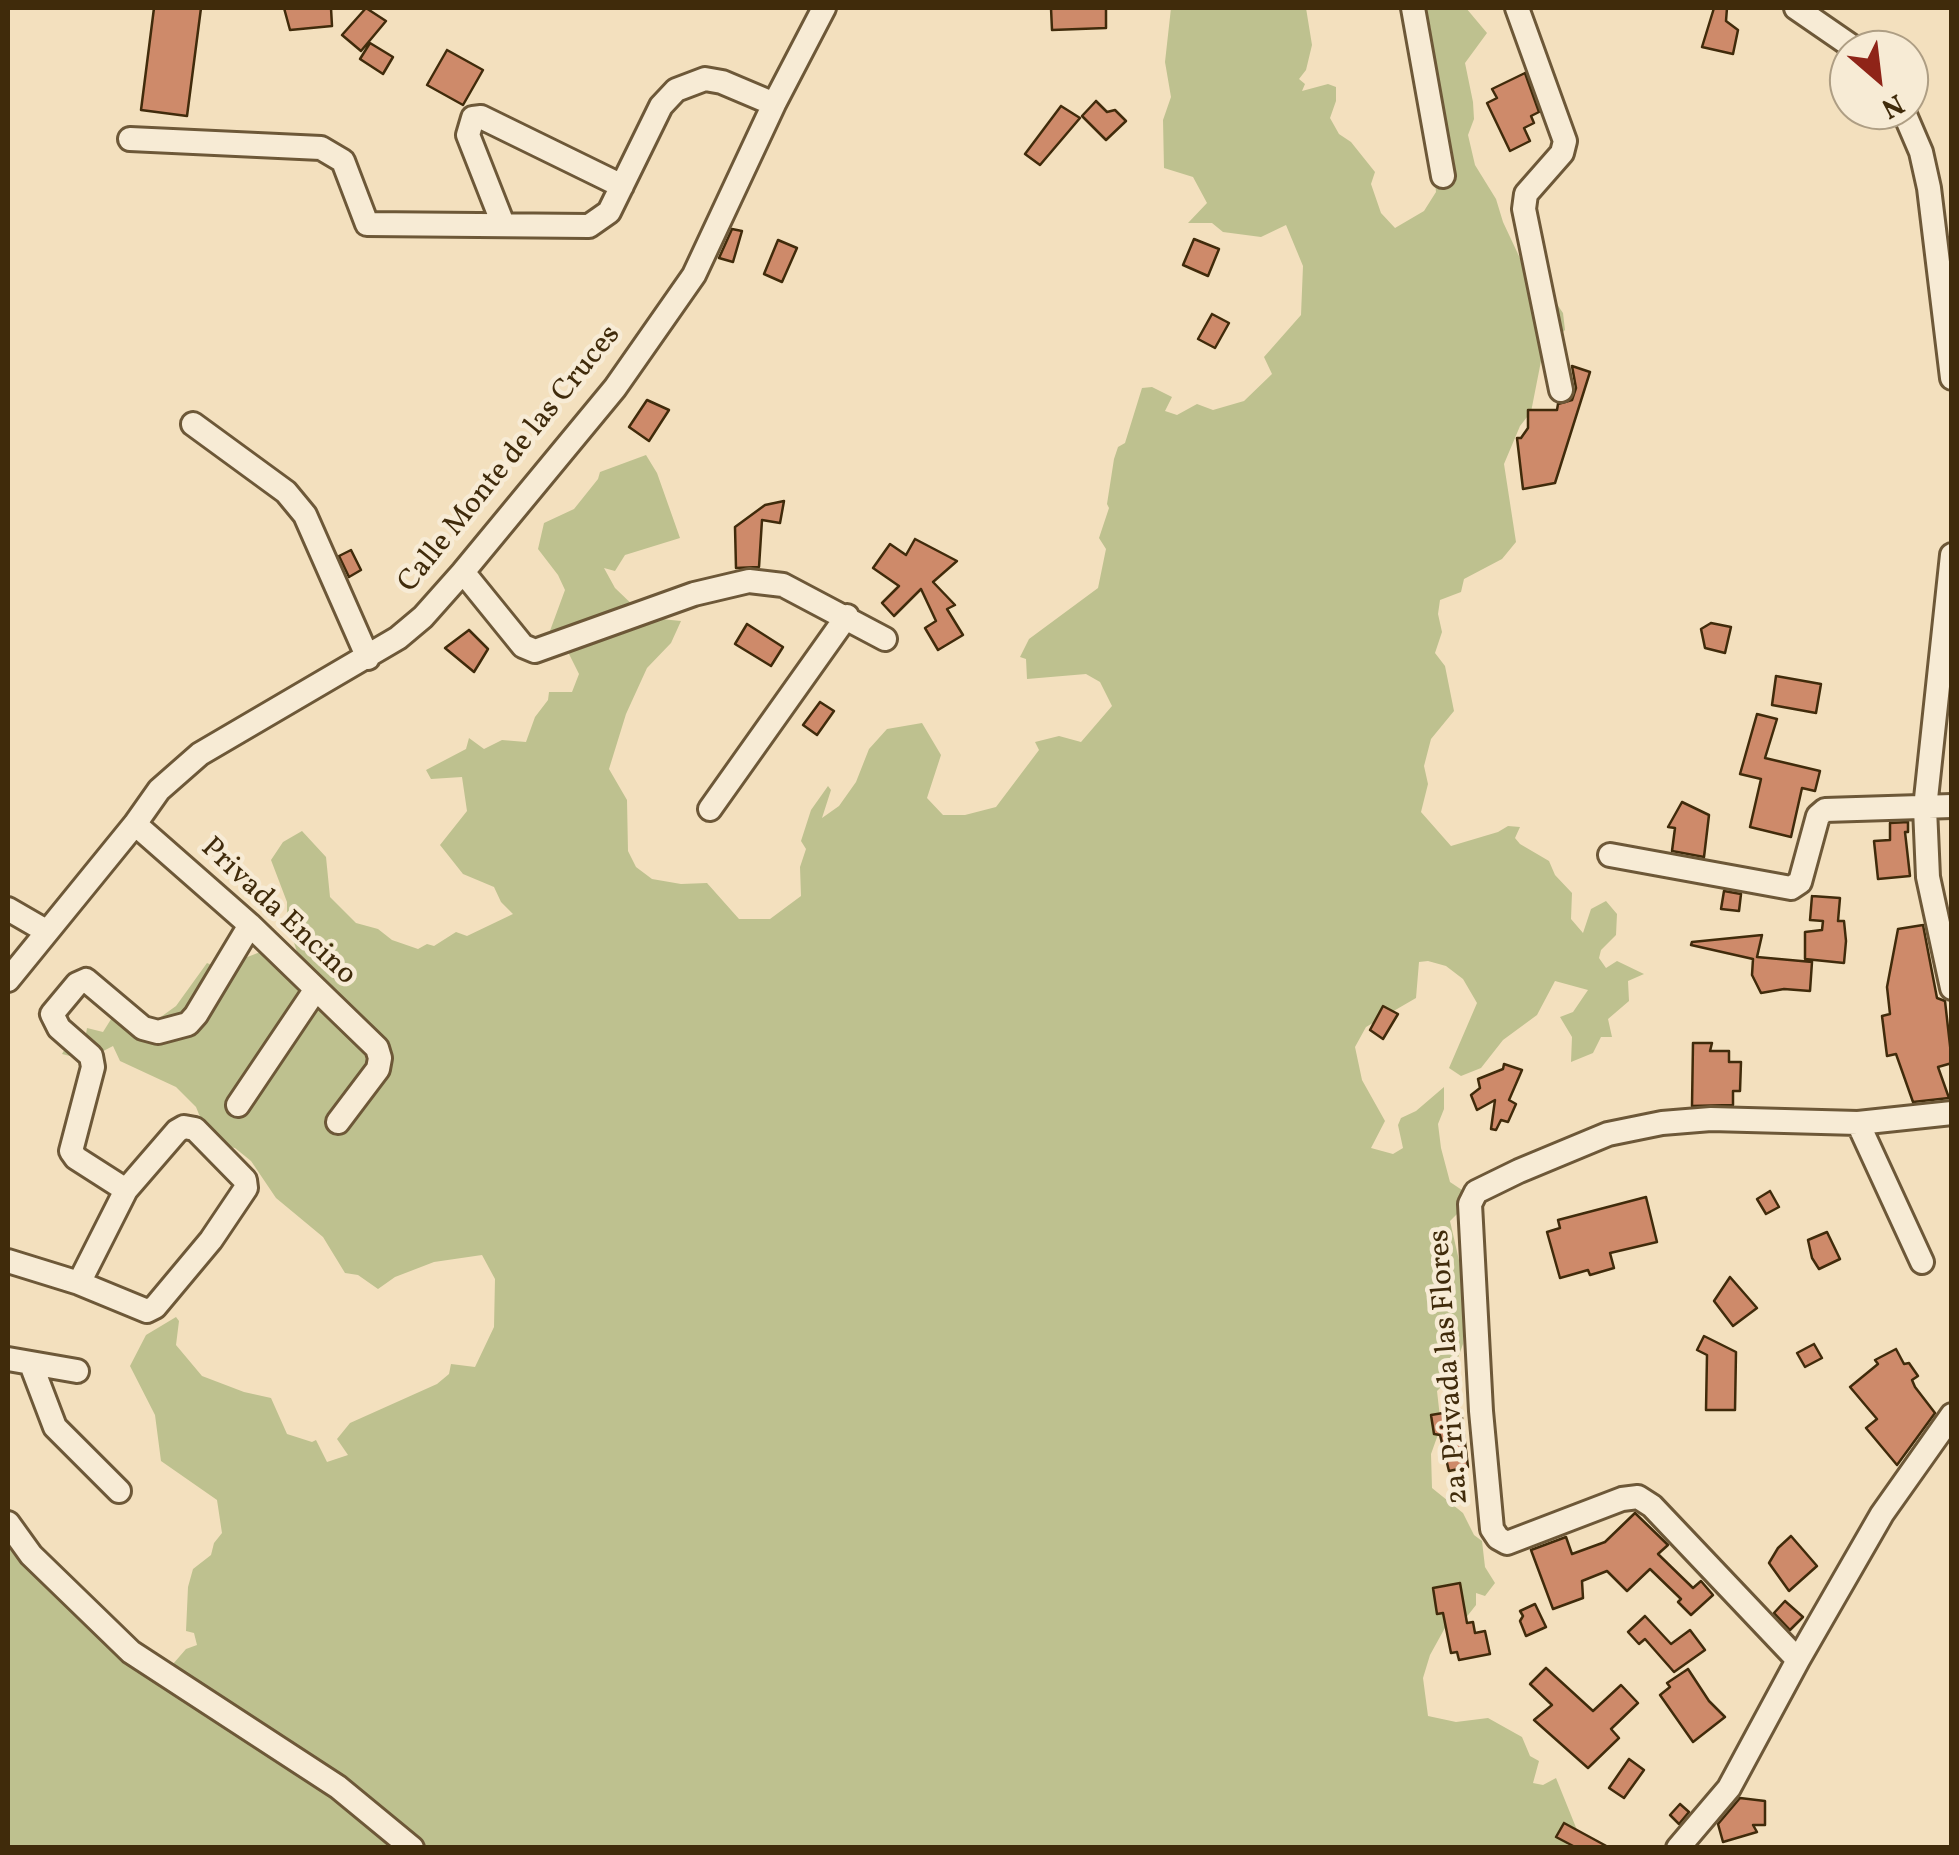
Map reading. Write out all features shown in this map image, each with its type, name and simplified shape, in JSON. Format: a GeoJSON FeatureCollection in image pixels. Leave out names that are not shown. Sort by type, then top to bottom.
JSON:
{"type":"FeatureCollection","features":[{"type":"Feature","properties":{"kind":"street","name":"Calle Monte de las Cruces"},"geometry":{"type":"LineString","coordinates":[[8,980],[159,790],[200,754],[368,658],[423,617],[464,572],[615,388],[694,275],[824,8]]}},
{"type":"Feature","properties":{"kind":"street"},"geometry":{"type":"LineString","coordinates":[[1413,8],[1443,176]]}},
{"type":"Feature","properties":{"kind":"street"},"geometry":{"type":"LineString","coordinates":[[1517,8],[1565,141],[1562,153],[1526,194],[1524,209],[1561,390]]}},
{"type":"Feature","properties":{"kind":"street"},"geometry":{"type":"LineString","coordinates":[[1796,8],[1829,31]]}},
{"type":"Feature","properties":{"kind":"street"},"geometry":{"type":"LineString","coordinates":[[130,139],[321,148],[343,162],[367,224],[588,226],[609,212],[661,106],[676,90],[705,79],[774,104]]}},
{"type":"Feature","properties":{"kind":"street"},"geometry":{"type":"LineString","coordinates":[[503,224],[468,135],[473,118],[481,116],[622,186]]}},
{"type":"Feature","properties":{"kind":"street"},"geometry":{"type":"LineString","coordinates":[[1912,130],[1929,188],[1952,378]]}},
{"type":"Feature","properties":{"kind":"street"},"geometry":{"type":"LineString","coordinates":[[193,424],[286,492],[305,515],[368,658]]}},
{"type":"Feature","properties":{"kind":"street"},"geometry":{"type":"LineString","coordinates":[[1952,555],[1925,808],[1928,877],[1952,988]]}},
{"type":"Feature","properties":{"kind":"street"},"geometry":{"type":"LineString","coordinates":[[464,572],[523,646],[535,651],[694,594],[749,581],[783,585],[885,639]]}},
{"type":"Feature","properties":{"kind":"street"},"geometry":{"type":"LineString","coordinates":[[710,809],[847,616]]}},
{"type":"Feature","properties":{"kind":"street"},"geometry":{"type":"LineString","coordinates":[[1610,855],[1791,888],[1800,882],[1818,816],[1825,810],[1952,806]]}},
{"type":"Feature","properties":{"kind":"street","name":"Privada Encino"},"geometry":{"type":"LineString","coordinates":[[135,824],[250,925],[377,1048],[378,1069],[338,1122]]}},
{"type":"Feature","properties":{"kind":"street"},"geometry":{"type":"LineString","coordinates":[[8,909],[46,931]]}},
{"type":"Feature","properties":{"kind":"street"},"geometry":{"type":"LineString","coordinates":[[126,1190],[71,1151],[93,1067],[90,1056],[58,1028],[52,1014],[76,984],[86,980],[143,1028],[158,1032],[188,1024],[250,925]]}},
{"type":"Feature","properties":{"kind":"street"},"geometry":{"type":"LineString","coordinates":[[238,1105],[316,990]]}},
{"type":"Feature","properties":{"kind":"street","name":"2a. Privada las Flores"},"geometry":{"type":"LineString","coordinates":[[1798,1660],[1652,1506],[1638,1497],[1622,1498],[1507,1543],[1498,1538],[1492,1529],[1481,1411],[1470,1204],[1476,1192],[1488,1184],[1608,1134],[1711,1119],[1858,1123],[1952,1113]]}},
{"type":"Feature","properties":{"kind":"street"},"geometry":{"type":"LineString","coordinates":[[1858,1123],[1922,1262]]}},
{"type":"Feature","properties":{"kind":"street"},"geometry":{"type":"LineString","coordinates":[[8,1261],[80,1283],[140,1310],[155,1306],[211,1240],[246,1188],[240,1172],[194,1129],[184,1128],[126,1190],[80,1283]]}},
{"type":"Feature","properties":{"kind":"street"},"geometry":{"type":"LineString","coordinates":[[19,1361],[77,1371]]}},
{"type":"Feature","properties":{"kind":"street"},"geometry":{"type":"LineString","coordinates":[[19,1361],[54,1427],[119,1491]]}},
{"type":"Feature","properties":{"kind":"street"},"geometry":{"type":"LineString","coordinates":[[1678,1848],[1729,1788],[1882,1514],[1952,1415]]}},
{"type":"Feature","properties":{"kind":"street"},"geometry":{"type":"LineString","coordinates":[[8,1523],[32,1556],[131,1652],[338,1787],[412,1848]]}},
{"type":"Feature","properties":{"kind":"green space"},"geometry":{"type":"Polygon","coordinates":[[[1171,8],[1306,8],[1312,45],[1306,70],[1299,79],[1305,84],[1302,91],[1328,84],[1336,87],[1330,118],[1339,134],[1351,142],[1375,172],[1371,184],[1381,213],[1395,228],[1424,211],[1436,192],[1423,71],[1431,29],[1423,8],[1466,8],[1487,33],[1465,63],[1473,102],[1474,119],[1468,135],[1475,165],[1496,199],[1525,269],[1539,278],[1563,313],[1565,330],[1549,345],[1549,359],[1542,356],[1531,412],[1520,426],[1504,464],[1516,542],[1502,559],[1464,579],[1461,592],[1440,600],[1442,632],[1435,653],[1445,666],[1454,711],[1431,739],[1424,766],[1428,784],[1421,812],[1451,846],[1508,826],[1520,827],[1515,838],[1549,861],[1555,875],[1572,893],[1571,919],[1583,933],[1591,909],[1606,901],[1617,914],[1616,935],[1601,950],[1599,958],[1606,968],[1617,961],[1644,974],[1628,981],[1629,1001],[1608,1019],[1612,1037],[1601,1037],[1593,1053],[1571,1062],[1572,1037],[1560,1017],[1573,1012],[1588,990],[1555,981],[1537,1015],[1503,1040],[1481,1068],[1461,1076],[1449,1068],[1477,1003],[1463,979],[1446,966],[1428,961],[1419,962],[1416,998],[1366,1027],[1355,1047],[1362,1080],[1385,1121],[1371,1148],[1393,1154],[1403,1148],[1398,1125],[1401,1118],[1416,1111],[1444,1087],[1444,1109],[1438,1124],[1441,1148],[1450,1182],[1465,1192],[1464,1207],[1450,1221],[1463,1278],[1463,1344],[1451,1377],[1437,1391],[1441,1426],[1431,1454],[1432,1488],[1463,1513],[1474,1535],[1482,1541],[1485,1567],[1495,1583],[1485,1596],[1476,1593],[1476,1605],[1465,1619],[1446,1626],[1430,1655],[1423,1678],[1428,1716],[1456,1722],[1488,1718],[1522,1737],[1530,1756],[1539,1761],[1533,1783],[1543,1785],[1556,1778],[1577,1830],[1566,1847],[8,1847],[8,1504],[21,1534],[50,1557],[56,1571],[109,1631],[173,1664],[186,1649],[197,1645],[194,1633],[186,1631],[188,1587],[193,1569],[211,1555],[222,1533],[217,1500],[161,1461],[155,1415],[130,1366],[146,1335],[176,1317],[176,1345],[202,1376],[271,1398],[287,1434],[316,1440],[327,1462],[348,1455],[337,1439],[350,1423],[437,1384],[449,1374],[451,1364],[475,1367],[494,1327],[495,1279],[482,1255],[434,1262],[395,1277],[378,1289],[358,1275],[345,1273],[323,1237],[276,1198],[251,1161],[235,1148],[211,1144],[196,1107],[176,1087],[120,1061],[113,1046],[86,1060],[62,1054],[66,1047],[85,1040],[87,1028],[103,1032],[113,1016],[151,1024],[176,1006],[207,963],[219,968],[268,949],[289,956],[297,952],[287,921],[287,902],[271,860],[283,842],[302,831],[326,857],[330,897],[356,923],[378,929],[392,940],[418,949],[427,944],[434,946],[456,932],[467,936],[513,914],[494,887],[463,874],[440,845],[467,811],[462,777],[431,779],[426,770],[466,749],[469,738],[484,749],[502,740],[526,742],[549,692],[572,692],[579,674],[565,646],[547,639],[565,590],[538,549],[544,523],[574,509],[600,472],[646,455],[657,473],[680,538],[625,555],[615,571],[604,568],[615,588],[639,611],[681,621],[671,643],[647,668],[626,714],[609,769],[627,800],[628,851],[636,867],[652,879],[707,883],[739,919],[770,919],[801,896],[800,867],[806,849],[801,841],[811,810],[828,786],[831,790],[822,818],[839,806],[856,782],[869,749],[887,729],[922,723],[941,755],[927,798],[943,815],[965,815],[996,807],[1039,750],[1035,742],[1059,736],[1081,742],[1112,706],[1100,682],[1086,674],[1027,679],[1026,659],[1020,657],[1029,639],[1098,588],[1106,549],[1099,538],[1109,508],[1114,459],[1118,447],[1125,443],[1142,388],[1152,387],[1172,397],[1165,411],[1177,415],[1197,404],[1213,410],[1244,401],[1272,374],[1264,357],[1301,315],[1303,266],[1286,225],[1261,237],[1223,232],[1212,223],[1188,223],[1207,203],[1193,177],[1164,168],[1163,120],[1171,97],[1165,62],[1171,8]]]}},
{"type":"Feature","properties":{"kind":"building"},"geometry":{"type":"Polygon","coordinates":[[[154,8],[201,8],[187,116],[141,110],[154,8]]]}},
{"type":"Feature","properties":{"kind":"building"},"geometry":{"type":"Polygon","coordinates":[[[284,8],[331,8],[332,26],[290,30],[284,8]]]}},
{"type":"Feature","properties":{"kind":"building"},"geometry":{"type":"Polygon","coordinates":[[[366,8],[386,21],[361,51],[342,35],[366,8]]]}},
{"type":"Feature","properties":{"kind":"building"},"geometry":{"type":"Polygon","coordinates":[[[1051,8],[1106,8],[1106,28],[1052,30],[1051,8]]]}},
{"type":"Feature","properties":{"kind":"building"},"geometry":{"type":"Polygon","coordinates":[[[1714,8],[1727,8],[1726,21],[1738,30],[1733,54],[1702,47],[1714,8]]]}},
{"type":"Feature","properties":{"kind":"building"},"geometry":{"type":"Polygon","coordinates":[[[370,43],[393,57],[383,74],[360,59],[370,43]]]}},
{"type":"Feature","properties":{"kind":"building"},"geometry":{"type":"Polygon","coordinates":[[[447,50],[483,70],[463,105],[427,85],[447,50]]]}},
{"type":"Feature","properties":{"kind":"building"},"geometry":{"type":"Polygon","coordinates":[[[1525,73],[1539,112],[1531,116],[1534,123],[1524,128],[1530,141],[1510,151],[1487,103],[1497,98],[1492,89],[1525,73]]]}},
{"type":"Feature","properties":{"kind":"building"},"geometry":{"type":"Polygon","coordinates":[[[1096,101],[1107,112],[1115,110],[1126,121],[1106,140],[1082,116],[1096,101]]]}},
{"type":"Feature","properties":{"kind":"building"},"geometry":{"type":"Polygon","coordinates":[[[1061,106],[1080,118],[1040,165],[1025,154],[1061,106]]]}},
{"type":"Feature","properties":{"kind":"building"},"geometry":{"type":"Polygon","coordinates":[[[732,229],[742,231],[733,262],[719,258],[732,229]]]}},
{"type":"Feature","properties":{"kind":"building"},"geometry":{"type":"Polygon","coordinates":[[[1194,239],[1219,249],[1208,276],[1183,265],[1194,239]]]}},
{"type":"Feature","properties":{"kind":"building"},"geometry":{"type":"Polygon","coordinates":[[[778,240],[797,248],[782,282],[764,274],[778,240]]]}},
{"type":"Feature","properties":{"kind":"building"},"geometry":{"type":"Polygon","coordinates":[[[1212,314],[1229,323],[1215,348],[1198,339],[1212,314]]]}},
{"type":"Feature","properties":{"kind":"building"},"geometry":{"type":"Polygon","coordinates":[[[1572,366],[1590,372],[1555,483],[1523,489],[1517,438],[1528,428],[1528,410],[1557,410],[1558,404],[1572,400],[1576,388],[1572,366]]]}},
{"type":"Feature","properties":{"kind":"building"},"geometry":{"type":"Polygon","coordinates":[[[647,400],[669,410],[649,441],[629,427],[647,400]]]}},
{"type":"Feature","properties":{"kind":"building"},"geometry":{"type":"Polygon","coordinates":[[[784,501],[780,523],[762,520],[759,567],[736,568],[735,527],[765,505],[784,501]]]}},
{"type":"Feature","properties":{"kind":"building"},"geometry":{"type":"Polygon","coordinates":[[[915,539],[957,561],[933,582],[955,605],[947,609],[963,635],[938,650],[925,628],[936,621],[921,589],[894,616],[882,603],[899,586],[873,568],[890,544],[906,555],[915,539]]]}},
{"type":"Feature","properties":{"kind":"building"},"geometry":{"type":"Polygon","coordinates":[[[351,550],[361,570],[349,577],[339,556],[351,550]]]}},
{"type":"Feature","properties":{"kind":"building"},"geometry":{"type":"Polygon","coordinates":[[[1711,623],[1731,627],[1725,653],[1705,648],[1701,629],[1711,623]]]}},
{"type":"Feature","properties":{"kind":"building"},"geometry":{"type":"Polygon","coordinates":[[[747,624],[783,647],[771,666],[735,644],[747,624]]]}},
{"type":"Feature","properties":{"kind":"building"},"geometry":{"type":"Polygon","coordinates":[[[469,630],[488,649],[474,672],[445,648],[469,630]]]}},
{"type":"Feature","properties":{"kind":"building"},"geometry":{"type":"Polygon","coordinates":[[[1776,676],[1821,684],[1816,713],[1772,705],[1776,676]]]}},
{"type":"Feature","properties":{"kind":"building"},"geometry":{"type":"Polygon","coordinates":[[[820,702],[834,711],[817,735],[803,725],[820,702]]]}},
{"type":"Feature","properties":{"kind":"building"},"geometry":{"type":"Polygon","coordinates":[[[1757,714],[1777,719],[1765,758],[1820,771],[1815,791],[1802,788],[1791,837],[1750,827],[1761,779],[1740,774],[1757,714]]]}},
{"type":"Feature","properties":{"kind":"building"},"geometry":{"type":"Polygon","coordinates":[[[1682,802],[1709,815],[1704,857],[1672,851],[1675,828],[1668,827],[1682,802]]]}},
{"type":"Feature","properties":{"kind":"building"},"geometry":{"type":"Polygon","coordinates":[[[1908,822],[1905,832],[1910,876],[1878,879],[1874,841],[1890,840],[1890,823],[1908,822]]]}},
{"type":"Feature","properties":{"kind":"building"},"geometry":{"type":"Polygon","coordinates":[[[1724,891],[1741,894],[1739,911],[1721,909],[1724,891]]]}},
{"type":"Feature","properties":{"kind":"building"},"geometry":{"type":"Polygon","coordinates":[[[1812,896],[1840,898],[1838,921],[1844,921],[1844,963],[1805,959],[1805,932],[1822,930],[1823,921],[1810,920],[1812,896]]]}},
{"type":"Feature","properties":{"kind":"building"},"geometry":{"type":"Polygon","coordinates":[[[1923,925],[1937,998],[1945,1001],[1952,1063],[1938,1067],[1949,1098],[1913,1102],[1896,1054],[1887,1056],[1882,1016],[1890,1014],[1887,987],[1898,929],[1923,925]]]}},
{"type":"Feature","properties":{"kind":"building"},"geometry":{"type":"Polygon","coordinates":[[[1762,935],[1757,957],[1812,962],[1810,991],[1784,989],[1761,993],[1752,975],[1753,959],[1691,945],[1762,935]]]}},
{"type":"Feature","properties":{"kind":"building"},"geometry":{"type":"Polygon","coordinates":[[[1383,1006],[1398,1014],[1383,1039],[1370,1030],[1383,1006]]]}},
{"type":"Feature","properties":{"kind":"building"},"geometry":{"type":"Polygon","coordinates":[[[1693,1043],[1712,1043],[1710,1051],[1729,1051],[1729,1062],[1741,1062],[1740,1091],[1733,1091],[1733,1105],[1692,1106],[1693,1043]]]}},
{"type":"Feature","properties":{"kind":"building"},"geometry":{"type":"Polygon","coordinates":[[[1504,1064],[1522,1070],[1509,1100],[1516,1104],[1508,1122],[1501,1120],[1496,1130],[1491,1129],[1495,1100],[1477,1110],[1471,1095],[1480,1088],[1478,1079],[1503,1069],[1504,1064]]]}},
{"type":"Feature","properties":{"kind":"building"},"geometry":{"type":"Polygon","coordinates":[[[1770,1191],[1779,1207],[1766,1214],[1757,1199],[1770,1191]]]}},
{"type":"Feature","properties":{"kind":"building"},"geometry":{"type":"Polygon","coordinates":[[[1646,1197],[1657,1242],[1610,1253],[1614,1268],[1560,1278],[1547,1232],[1560,1228],[1558,1220],[1646,1197]]]}},
{"type":"Feature","properties":{"kind":"building"},"geometry":{"type":"Polygon","coordinates":[[[1827,1232],[1840,1259],[1819,1269],[1808,1240],[1827,1232]]]}},
{"type":"Feature","properties":{"kind":"building"},"geometry":{"type":"Polygon","coordinates":[[[1730,1277],[1757,1308],[1733,1326],[1714,1301],[1730,1277]]]}},
{"type":"Feature","properties":{"kind":"building"},"geometry":{"type":"Polygon","coordinates":[[[1704,1336],[1736,1352],[1735,1410],[1706,1410],[1707,1355],[1697,1350],[1704,1336]]]}},
{"type":"Feature","properties":{"kind":"building"},"geometry":{"type":"Polygon","coordinates":[[[1814,1344],[1822,1358],[1805,1367],[1797,1353],[1814,1344]]]}},
{"type":"Feature","properties":{"kind":"building"},"geometry":{"type":"Polygon","coordinates":[[[1896,1349],[1904,1364],[1909,1363],[1918,1376],[1912,1380],[1915,1387],[1935,1413],[1897,1465],[1866,1428],[1877,1419],[1850,1387],[1878,1364],[1875,1360],[1896,1349]]]}},
{"type":"Feature","properties":{"kind":"building"},"geometry":{"type":"Polygon","coordinates":[[[1461,1410],[1468,1467],[1449,1471],[1431,1415],[1461,1410]]]}},
{"type":"Feature","properties":{"kind":"building"},"geometry":{"type":"Polygon","coordinates":[[[1635,1513],[1668,1545],[1658,1554],[1693,1588],[1701,1581],[1713,1595],[1691,1615],[1678,1602],[1681,1599],[1650,1569],[1627,1591],[1607,1571],[1582,1581],[1583,1598],[1553,1609],[1531,1550],[1566,1537],[1572,1554],[1605,1542],[1635,1513]]]}},
{"type":"Feature","properties":{"kind":"building"},"geometry":{"type":"Polygon","coordinates":[[[1791,1536],[1817,1566],[1789,1591],[1769,1563],[1791,1536]]]}},
{"type":"Feature","properties":{"kind":"building"},"geometry":{"type":"Polygon","coordinates":[[[1460,1583],[1467,1623],[1473,1622],[1475,1633],[1485,1631],[1490,1654],[1459,1660],[1457,1652],[1451,1653],[1443,1613],[1437,1614],[1433,1588],[1460,1583]]]}},
{"type":"Feature","properties":{"kind":"building"},"geometry":{"type":"Polygon","coordinates":[[[1785,1601],[1803,1617],[1790,1630],[1774,1613],[1785,1601]]]}},
{"type":"Feature","properties":{"kind":"building"},"geometry":{"type":"Polygon","coordinates":[[[1535,1604],[1546,1627],[1526,1636],[1520,1611],[1535,1604]]]}},
{"type":"Feature","properties":{"kind":"building"},"geometry":{"type":"Polygon","coordinates":[[[1645,1616],[1671,1644],[1690,1630],[1705,1650],[1674,1672],[1645,1639],[1639,1644],[1628,1632],[1645,1616]]]}},
{"type":"Feature","properties":{"kind":"building"},"geometry":{"type":"Polygon","coordinates":[[[1546,1668],[1593,1711],[1621,1685],[1638,1703],[1611,1729],[1619,1738],[1588,1768],[1534,1720],[1552,1705],[1530,1684],[1546,1668]]]}},
{"type":"Feature","properties":{"kind":"building"},"geometry":{"type":"Polygon","coordinates":[[[1688,1669],[1725,1717],[1693,1742],[1660,1695],[1670,1687],[1667,1683],[1688,1669]]]}},
{"type":"Feature","properties":{"kind":"building"},"geometry":{"type":"Polygon","coordinates":[[[1629,1759],[1644,1770],[1624,1798],[1609,1788],[1629,1759]]]}},
{"type":"Feature","properties":{"kind":"building"},"geometry":{"type":"Polygon","coordinates":[[[1740,1798],[1765,1801],[1765,1825],[1753,1825],[1757,1832],[1723,1842],[1718,1824],[1740,1798]]]}},
{"type":"Feature","properties":{"kind":"building"},"geometry":{"type":"Polygon","coordinates":[[[1680,1804],[1689,1812],[1679,1824],[1670,1815],[1680,1804]]]}},
{"type":"Feature","properties":{"kind":"building"},"geometry":{"type":"Polygon","coordinates":[[[1564,1823],[1610,1848],[1577,1848],[1556,1837],[1564,1823]]]}}]}
